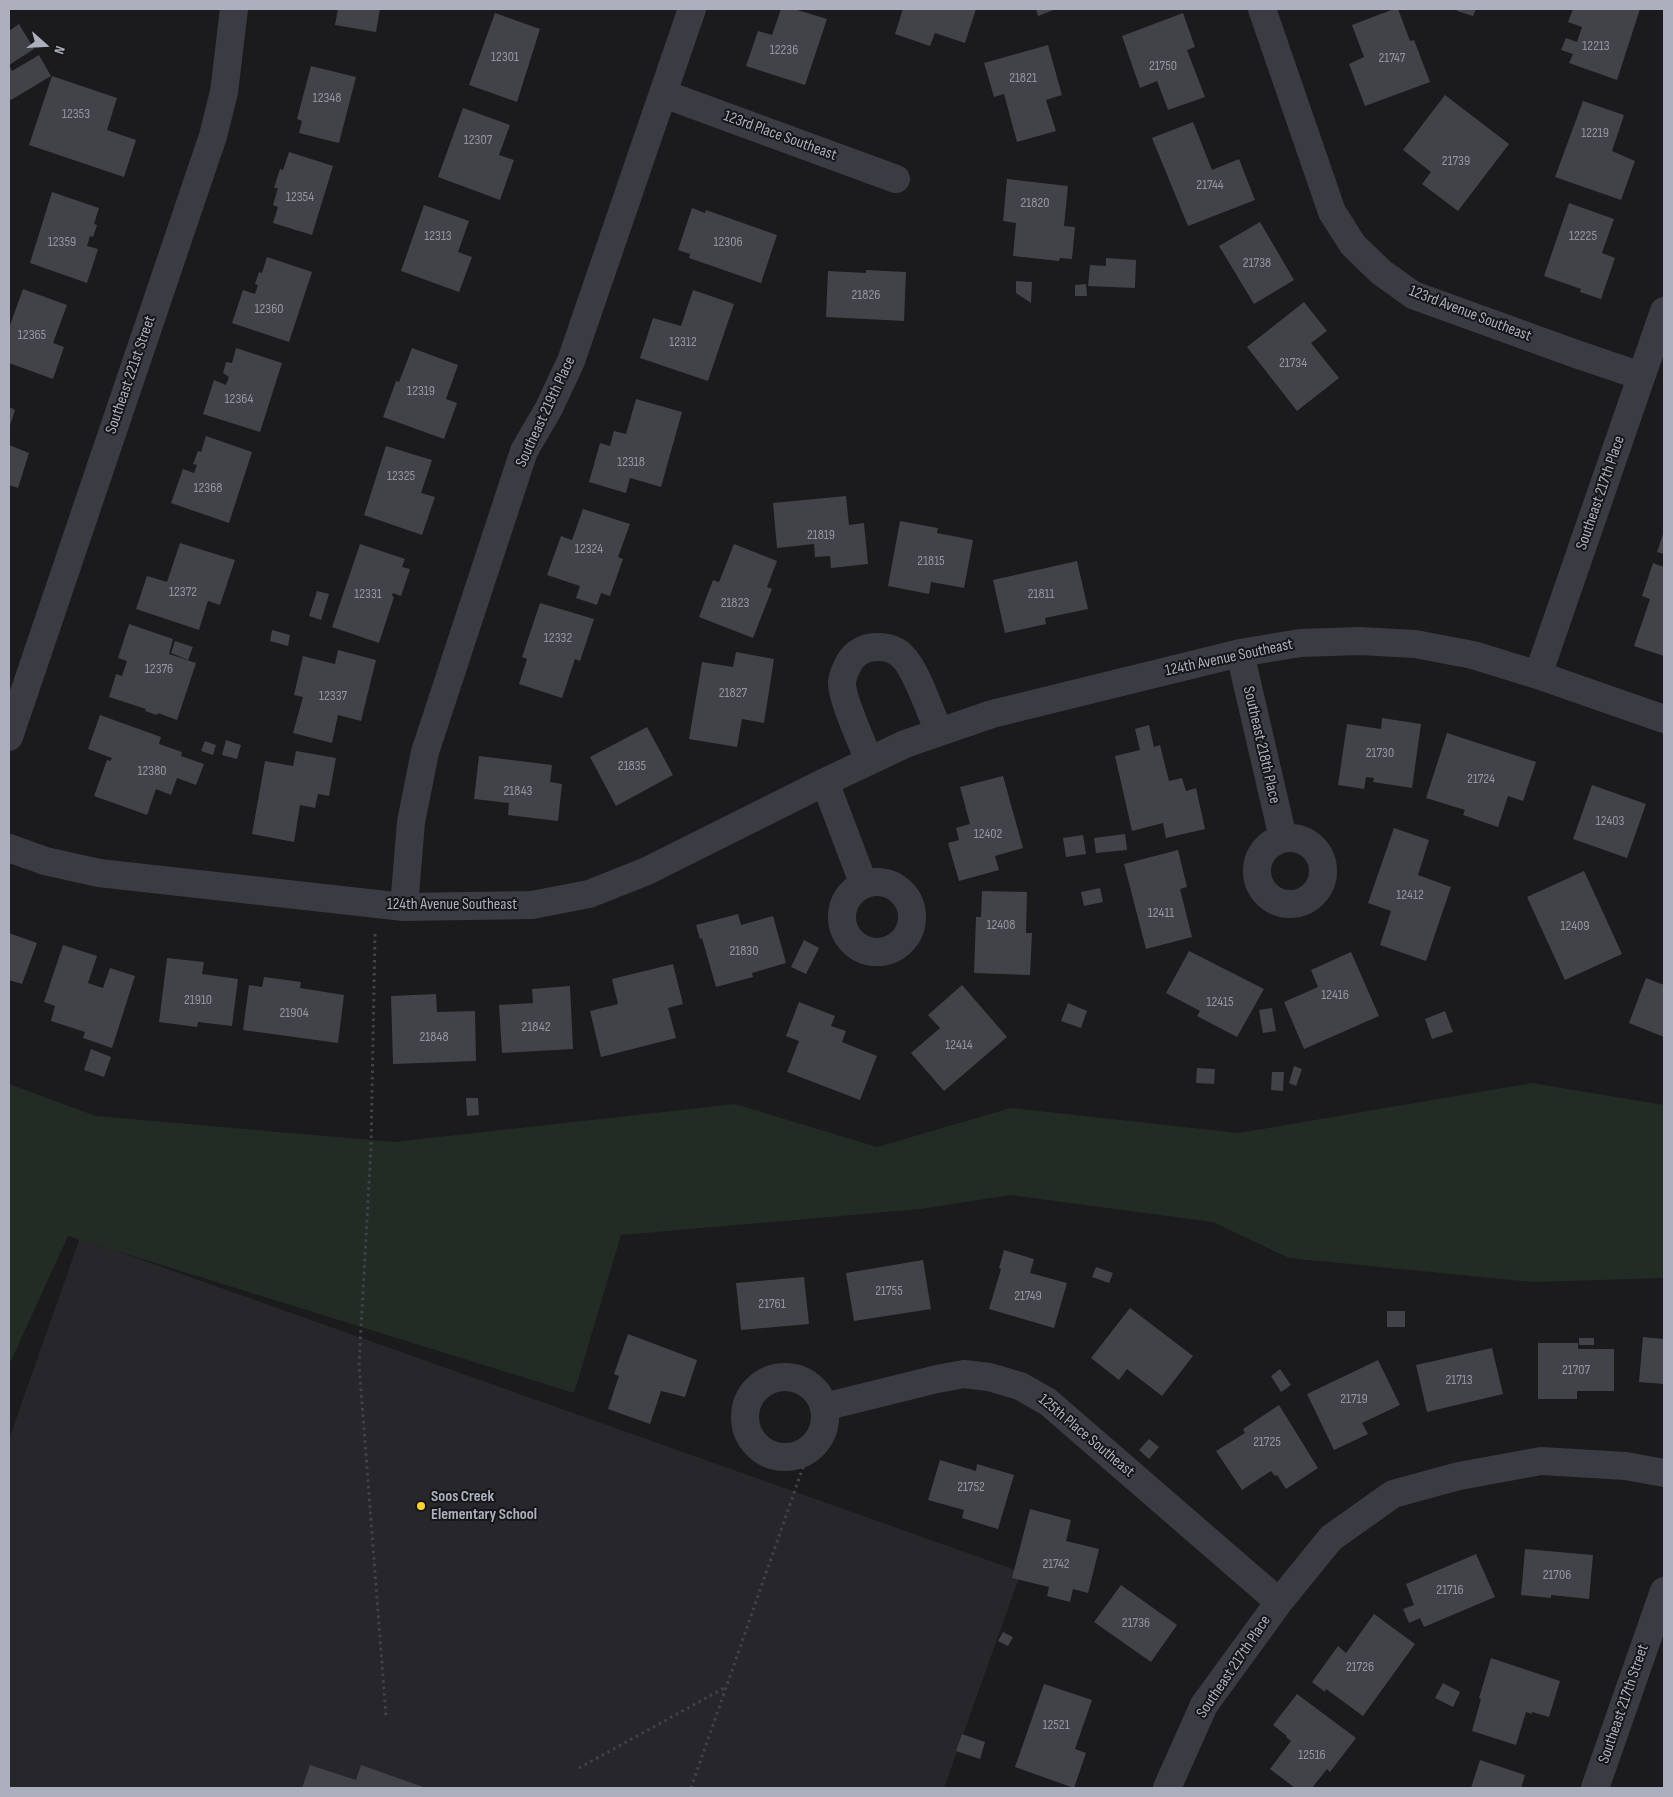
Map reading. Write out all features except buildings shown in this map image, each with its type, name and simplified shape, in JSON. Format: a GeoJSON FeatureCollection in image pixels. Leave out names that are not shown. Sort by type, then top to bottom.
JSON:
{"type":"FeatureCollection","features":[{"type":"Feature","properties":{"kind":"street","name":"Southeast 221st Street"},"geometry":{"type":"LineString","coordinates":[[9,737],[213,136],[224,92],[234,9]]}},
{"type":"Feature","properties":{"kind":"street","name":"Southeast 219th Place"},"geometry":{"type":"LineString","coordinates":[[404,908],[411,822],[425,752],[524,451],[549,408],[571,361],[692,9]]}},
{"type":"Feature","properties":{"kind":"street","name":"123rd Avenue Southeast"},"geometry":{"type":"LineString","coordinates":[[1262,9],[1332,212],[1353,245],[1380,272],[1414,295],[1641,376]]}},
{"type":"Feature","properties":{"kind":"street","name":"123rd Place Southeast"},"geometry":{"type":"LineString","coordinates":[[664,94],[896,179]]}},
{"type":"Feature","properties":{"kind":"street","name":"Southeast 217th Place"},"geometry":{"type":"LineString","coordinates":[[1538,675],[1664,310]]}},
{"type":"Feature","properties":{"kind":"street","name":"124th Avenue Southeast"},"geometry":{"type":"LineString","coordinates":[[9,848],[46,861],[99,873],[404,908],[532,905],[589,894],[647,870],[905,744],[992,714],[1240,653],[1300,643],[1360,640],[1415,644],[1473,655],[1538,675],[1664,720]]}},
{"type":"Feature","properties":{"kind":"street"},"geometry":{"type":"LineString","coordinates":[[870,761],[845,697],[842,683],[844,669],[852,658],[863,649],[877,646],[891,649],[903,656],[911,668],[940,732]]}},
{"type":"Feature","properties":{"kind":"street","name":"Southeast 218th Place"},"geometry":{"type":"LineString","coordinates":[[1240,653],[1283,838]]}},
{"type":"Feature","properties":{"kind":"street"},"geometry":{"type":"LineString","coordinates":[[824,782],[864,885]]}},
{"type":"Feature","properties":{"kind":"street","name":"125th Place Southeast"},"geometry":{"type":"LineString","coordinates":[[824,1407],[964,1374],[989,1377],[1020,1386],[1048,1402],[1279,1602]]}},
{"type":"Feature","properties":{"kind":"street"},"geometry":{"type":"LineString","coordinates":[[791,1377],[806,1382],[817,1393],[824,1407],[825,1423],[820,1438],[809,1450],[795,1457],[779,1457],[764,1452],[752,1441],[746,1427],[745,1411],[750,1396],[761,1385],[775,1378],[791,1377]]}},
{"type":"Feature","properties":{"kind":"street","name":"Southeast 217th Place"},"geometry":{"type":"LineString","coordinates":[[1167,1788],[1204,1704],[1279,1602],[1330,1538],[1393,1494],[1459,1476],[1541,1461],[1626,1466],[1664,1473]]}},
{"type":"Feature","properties":{"kind":"street","name":"Southeast 217th Street"},"geometry":{"type":"LineString","coordinates":[[1595,1788],[1664,1591]]}},
{"type":"Feature","properties":{"kind":"path"},"geometry":{"type":"LineString","coordinates":[[354,902],[376,934],[371,1147],[359,1364],[386,1716]]}},
{"type":"Feature","properties":{"kind":"path"},"geometry":{"type":"LineString","coordinates":[[691,1788],[809,1450]]}},
{"type":"Feature","properties":{"kind":"path"},"geometry":{"type":"LineString","coordinates":[[579,1768],[726,1686]]}},
{"type":"Feature","properties":{"kind":"shaded area"},"geometry":{"type":"Polygon","coordinates":[[[1532,1083],[1664,1105],[1664,1278],[1533,1282],[1289,1258],[1213,1222],[1010,1195],[921,1209],[621,1235],[574,1393],[68,1236],[9,1365],[9,1084],[96,1116],[394,1142],[735,1104],[877,1147],[1011,1108],[1239,1133],[1532,1083]]]}},
{"type":"Feature","properties":{"kind":"shaded area","name":"Soos Creek Elementary School"},"geometry":{"type":"Polygon","coordinates":[[[80,1238],[1021,1572],[944,1788],[9,1788],[9,1439],[80,1238]]]}},
{"type":"Feature","properties":{"kind":"place","name":"Soos Creek Elementary School"},"geometry":{"type":"Point","coordinates":[421,1506]}}]}
